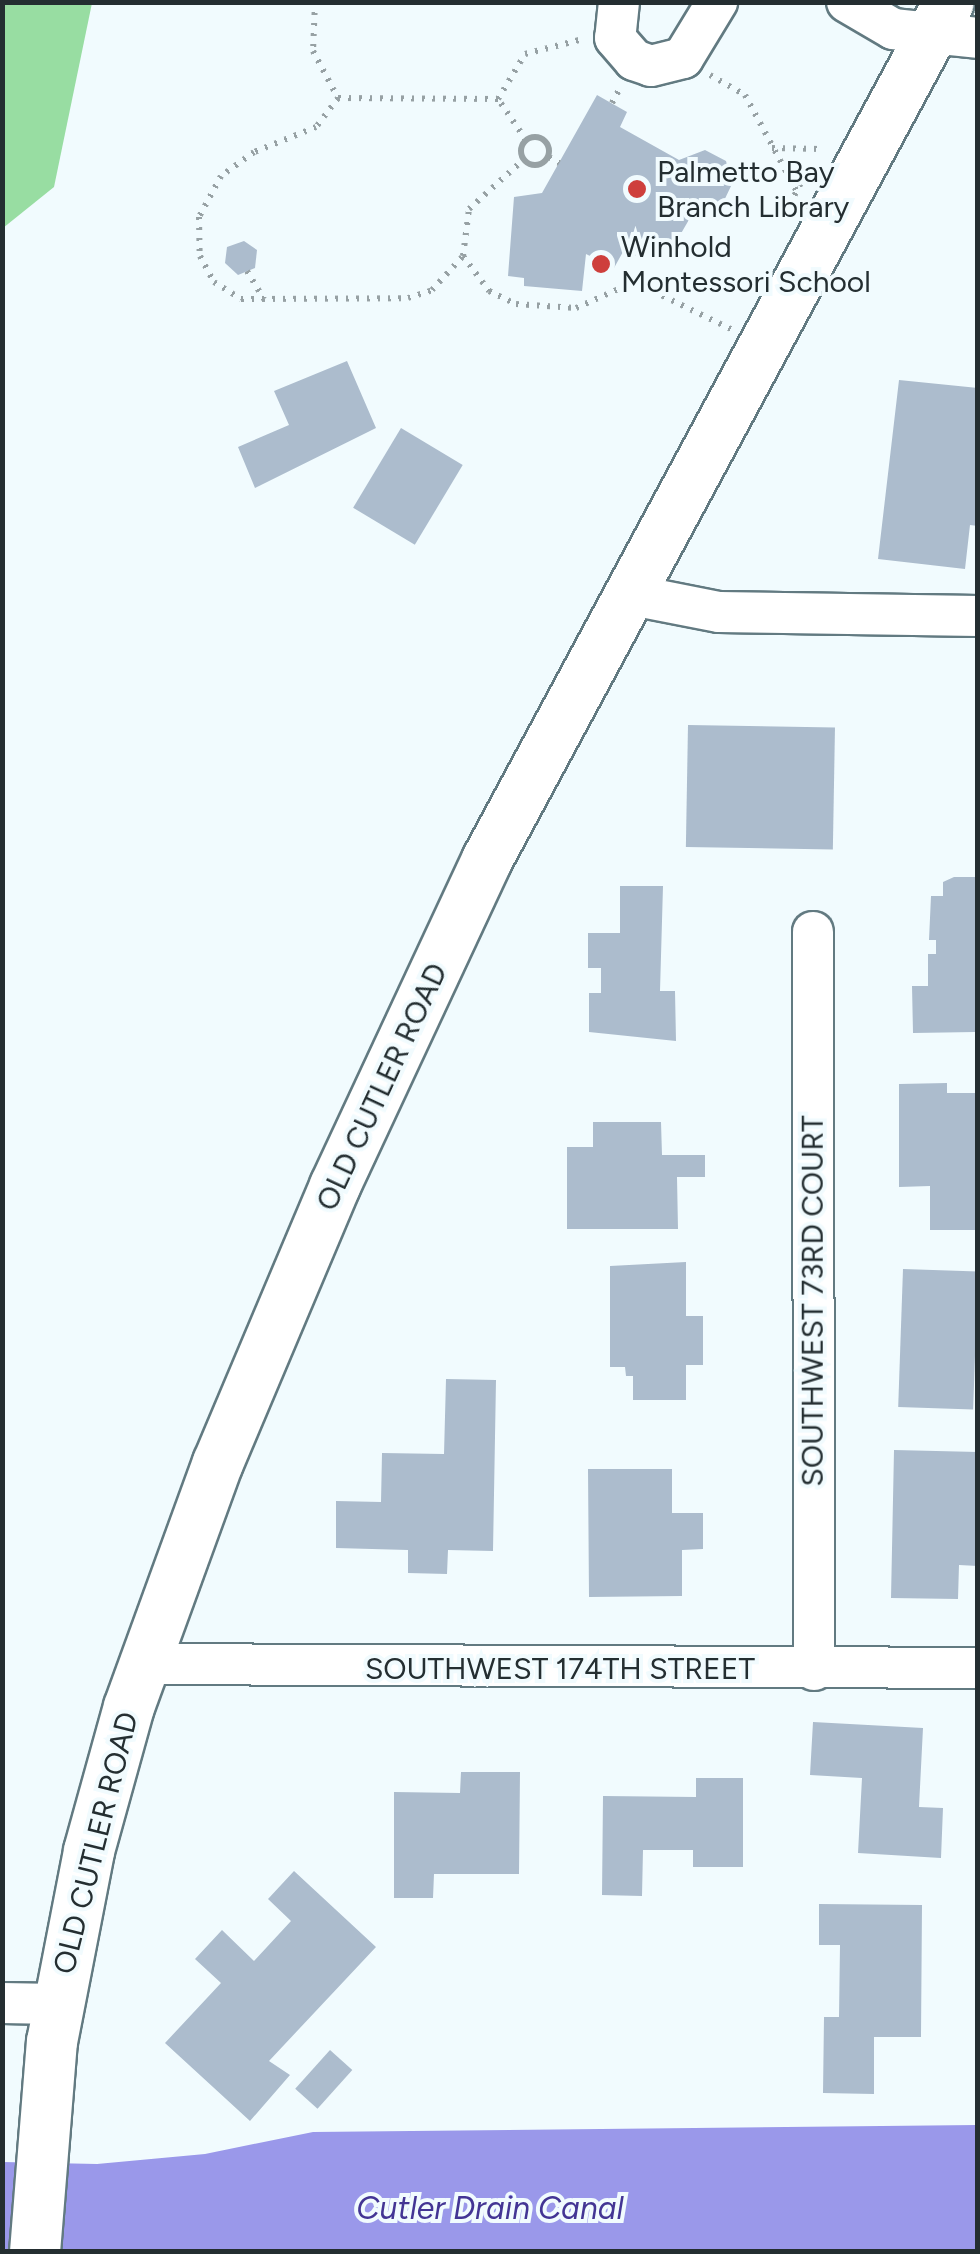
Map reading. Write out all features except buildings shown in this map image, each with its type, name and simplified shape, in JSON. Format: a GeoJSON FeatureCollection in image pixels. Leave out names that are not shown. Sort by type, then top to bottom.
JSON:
{"type":"FeatureCollection","features":[{"type":"Feature","properties":{"kind":"main road","name":"OLD CUTLER ROAD"},"geometry":{"type":"LineString","coordinates":[[34,2252],[57,2004],[95,1824],[143,1664],[230,1431],[335,1186],[487,860],[627,594],[950,17]]}},
{"type":"Feature","properties":{"kind":"street"},"geometry":{"type":"LineString","coordinates":[[619,2],[615,38],[634,60],[651,66],[683,58],[704,7]]}},
{"type":"Feature","properties":{"kind":"street"},"geometry":{"type":"LineString","coordinates":[[847,2],[893,29],[950,17]]}},
{"type":"Feature","properties":{"kind":"street"},"geometry":{"type":"LineString","coordinates":[[627,594],[719,612],[978,616]]}},
{"type":"Feature","properties":{"kind":"street","name":"SOUTHWEST 73RD COURT"},"geometry":{"type":"LineString","coordinates":[[813,932],[814,1670]]}},
{"type":"Feature","properties":{"kind":"street","name":"SOUTHWEST 174TH STREET"},"geometry":{"type":"LineString","coordinates":[[143,1664],[978,1668]]}},
{"type":"Feature","properties":{"kind":"street"},"geometry":{"type":"LineString","coordinates":[[2,2003],[57,2004]]}},
{"type":"Feature","properties":{"kind":"path"},"geometry":{"type":"LineString","coordinates":[[315,2],[314,51],[338,98]]}},
{"type":"Feature","properties":{"kind":"path"},"geometry":{"type":"LineString","coordinates":[[338,98],[498,99],[526,140],[524,160],[469,209],[462,256],[439,284],[415,296],[264,300],[229,294],[208,273],[197,241],[202,207],[232,166],[316,128],[338,98]]}},
{"type":"Feature","properties":{"kind":"path"},"geometry":{"type":"LineString","coordinates":[[526,140],[541,138],[549,157],[559,163]]}},
{"type":"Feature","properties":{"kind":"path"},"geometry":{"type":"LineString","coordinates":[[771,148],[821,149]]}},
{"type":"Feature","properties":{"kind":"path"},"geometry":{"type":"LineString","coordinates":[[524,160],[536,166],[549,157]]}},
{"type":"Feature","properties":{"kind":"path"},"geometry":{"type":"LineString","coordinates":[[462,256],[488,291],[516,304],[576,308],[634,282],[732,329]]}},
{"type":"Feature","properties":{"kind":"path"},"geometry":{"type":"LineString","coordinates":[[247,271],[264,300]]}},
{"type":"Feature","properties":{"kind":"green space"},"geometry":{"type":"Polygon","coordinates":[[[3,2],[92,3],[54,187],[3,228],[3,2]]]}},
{"type":"Feature","properties":{"kind":"water","name":"Cutler Drain Canal"},"geometry":{"type":"Polygon","coordinates":[[[977,2125],[977,2251],[3,2252],[3,2162],[97,2164],[205,2154],[313,2132],[977,2125]]]}},
{"type":"Feature","properties":{"kind":"place","name":"Palmetto Bay Branch Library"},"geometry":{"type":"Point","coordinates":[637,189]}},
{"type":"Feature","properties":{"kind":"place","name":"Winhold Montessori School"},"geometry":{"type":"Point","coordinates":[601,264]}}]}
